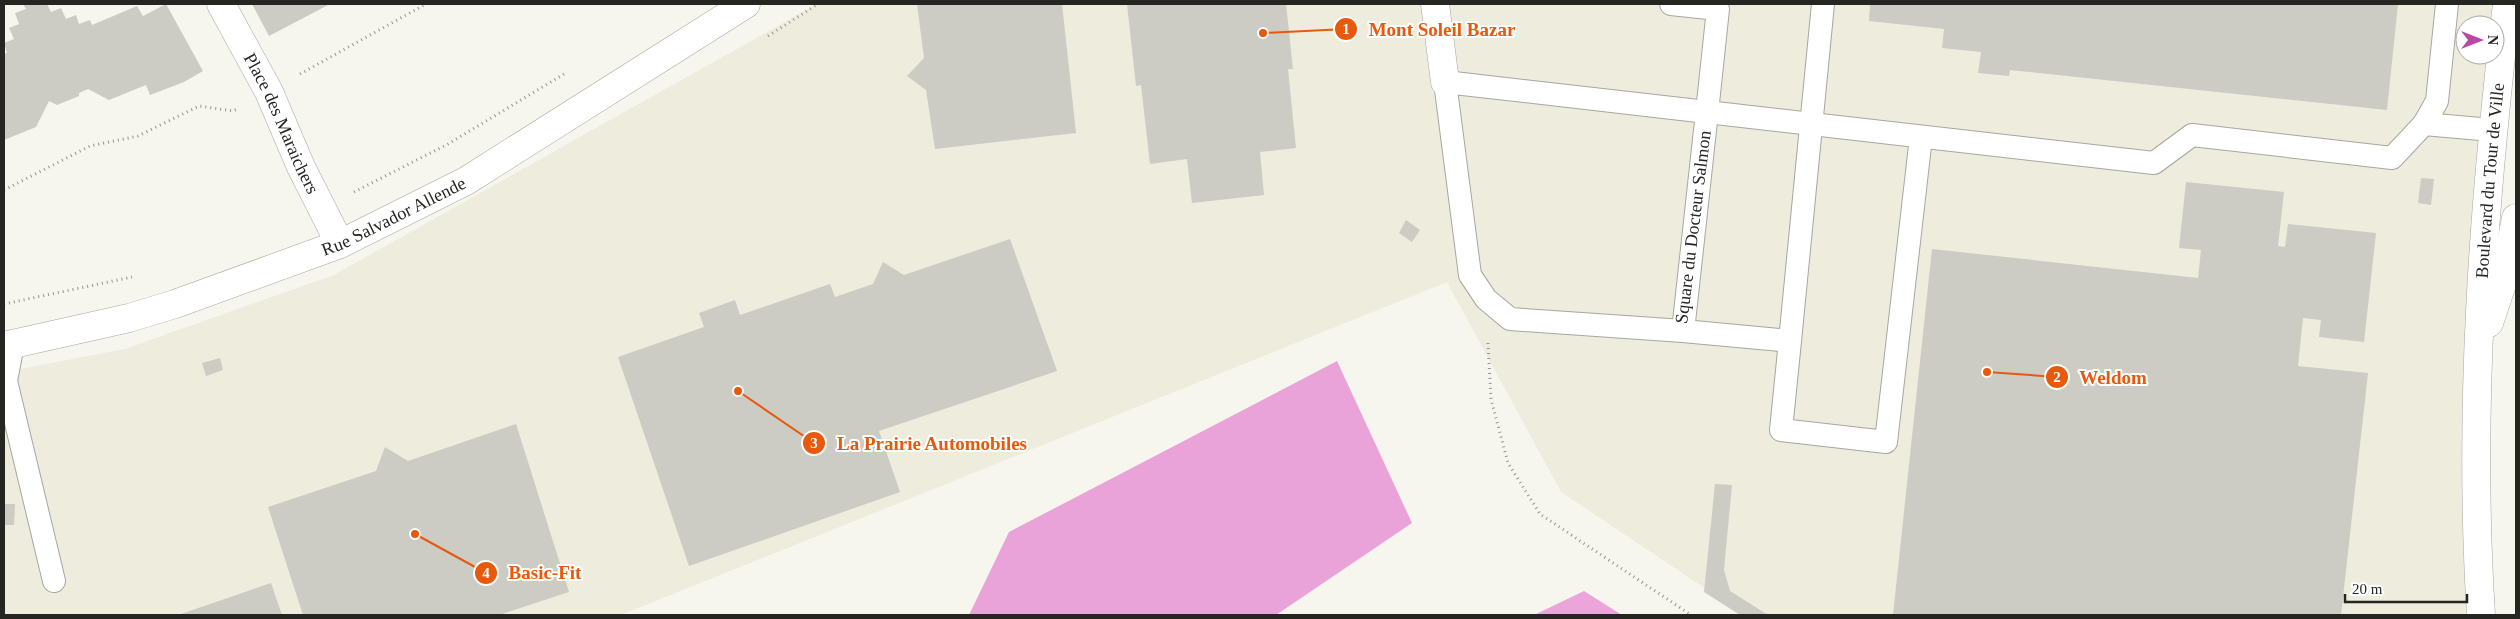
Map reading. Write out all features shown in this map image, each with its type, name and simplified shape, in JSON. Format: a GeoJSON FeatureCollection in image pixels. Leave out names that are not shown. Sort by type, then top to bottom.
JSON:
{"type":"FeatureCollection","features":[{"type":"Feature","properties":{"kind":"street","name":"Place des Maraichers"},"geometry":{"type":"LineString","coordinates":[[221,4],[269,92],[340,244]]}},
{"type":"Feature","properties":{"kind":"street","name":"Rue Salvador Allende"},"geometry":{"type":"LineString","coordinates":[[8,345],[138,315],[340,244],[466,181],[746,4]]}},
{"type":"Feature","properties":{"kind":"street","name":"Square du Docteur Salmon"},"geometry":{"type":"LineString","coordinates":[[1435,4],[1445,82]]}},
{"type":"Feature","properties":{"kind":"street","name":"Boulevard du Tour de Ville"},"geometry":{"type":"LineString","coordinates":[[2481,615],[2477,553],[2478,358],[2484,227],[2492,130],[2507,4]]}},
{"type":"Feature","properties":{"kind":"street","name":"Boulevard du Tour de Ville"},"geometry":{"type":"LineString","coordinates":[[2478,358],[2504,275],[2516,218]]}},
{"type":"Feature","properties":{"kind":"lane"},"geometry":{"type":"LineString","coordinates":[[1671,4],[1718,9],[1707,112],[2154,163],[2192,135],[2392,158],[2424,124],[2437,102],[2447,4]]}},
{"type":"Feature","properties":{"kind":"lane"},"geometry":{"type":"LineString","coordinates":[[1823,4],[1781,430],[1886,442],[1921,137]]}},
{"type":"Feature","properties":{"kind":"lane","name":"Square du Docteur Salmon"},"geometry":{"type":"LineString","coordinates":[[1445,82],[1707,112],[1683,331],[1510,319],[1486,299],[1470,275],[1445,82]]}},
{"type":"Feature","properties":{"kind":"lane"},"geometry":{"type":"LineString","coordinates":[[2424,124],[2492,130]]}},
{"type":"Feature","properties":{"kind":"lane"},"geometry":{"type":"LineString","coordinates":[[1683,331],[1790,341]]}},
{"type":"Feature","properties":{"kind":"lane"},"geometry":{"type":"LineString","coordinates":[[8,345],[6,381],[54,581]]}},
{"type":"Feature","properties":{"kind":"path"},"geometry":{"type":"LineString","coordinates":[[4,190],[90,146],[138,136],[199,106],[233,111],[426,4]]}},
{"type":"Feature","properties":{"kind":"path"},"geometry":{"type":"LineString","coordinates":[[768,36],[818,4]]}},
{"type":"Feature","properties":{"kind":"path"},"geometry":{"type":"LineString","coordinates":[[324,212],[362,187],[448,144],[572,69]]}},
{"type":"Feature","properties":{"kind":"path"},"geometry":{"type":"LineString","coordinates":[[4,304],[140,276]]}},
{"type":"Feature","properties":{"kind":"path"},"geometry":{"type":"LineString","coordinates":[[1486,299],[1491,399],[1508,463],[1540,514],[1691,615]]}},
{"type":"Feature","properties":{"kind":"shaded area"},"geometry":{"type":"Polygon","coordinates":[[[817,4],[2514,4],[2465,615],[1745,615],[1561,492],[1447,282],[621,615],[4,615],[4,372],[125,349],[334,275],[817,4]]]}},
{"type":"Feature","properties":{"kind":"shaded area"},"geometry":{"type":"Polygon","coordinates":[[[1337,361],[1412,523],[1276,615],[969,615],[1009,532],[1337,361]]]}},
{"type":"Feature","properties":{"kind":"shaded area"},"geometry":{"type":"Polygon","coordinates":[[[1584,591],[1622,615],[1534,615],[1584,591]]]}},
{"type":"Feature","properties":{"kind":"building"},"geometry":{"type":"Polygon","coordinates":[[[23,4],[47,4],[51,12],[61,8],[66,19],[76,15],[79,24],[90,20],[92,25],[137,6],[143,16],[166,4],[203,71],[184,82],[150,95],[146,85],[109,100],[88,89],[79,93],[79,96],[57,105],[49,101],[36,127],[4,140],[4,54],[7,53],[4,43],[14,39],[9,28],[19,24],[15,13],[26,9],[23,4]]]}},
{"type":"Feature","properties":{"kind":"building"},"geometry":{"type":"Polygon","coordinates":[[[252,4],[330,4],[269,36],[252,4]]]}},
{"type":"Feature","properties":{"kind":"building"},"geometry":{"type":"Polygon","coordinates":[[[917,4],[1062,4],[1076,133],[935,149],[926,90],[907,76],[924,58],[917,4]]]}},
{"type":"Feature","properties":{"kind":"building"},"geometry":{"type":"Polygon","coordinates":[[[1127,4],[1286,4],[1293,69],[1288,69],[1296,148],[1260,152],[1264,195],[1192,203],[1187,159],[1150,164],[1141,85],[1136,86],[1127,4]]]}},
{"type":"Feature","properties":{"kind":"building"},"geometry":{"type":"Polygon","coordinates":[[[1870,4],[2398,4],[2387,110],[2010,70],[2009,76],[1978,73],[1981,52],[1942,48],[1944,29],[1869,21],[1870,4]]]}},
{"type":"Feature","properties":{"kind":"building"},"geometry":{"type":"Polygon","coordinates":[[[2421,178],[2434,179],[2431,205],[2418,203],[2421,178]]]}},
{"type":"Feature","properties":{"kind":"building"},"geometry":{"type":"Polygon","coordinates":[[[2186,182],[2284,192],[2278,246],[2285,247],[2288,224],[2376,233],[2364,342],[2319,337],[2321,320],[2303,318],[2298,366],[2368,373],[2341,615],[1893,615],[1932,249],[2198,278],[2201,250],[2179,248],[2186,182]]]}},
{"type":"Feature","properties":{"kind":"building"},"geometry":{"type":"Polygon","coordinates":[[[1406,220],[1420,230],[1412,242],[1399,233],[1406,220]]]}},
{"type":"Feature","properties":{"kind":"building"},"geometry":{"type":"Polygon","coordinates":[[[1010,239],[1057,371],[879,431],[900,492],[689,566],[618,357],[704,327],[699,313],[735,300],[740,315],[830,284],[835,297],[873,284],[883,262],[904,275],[1010,239]]]}},
{"type":"Feature","properties":{"kind":"building"},"geometry":{"type":"Polygon","coordinates":[[[220,358],[223,370],[206,376],[202,363],[220,358]]]}},
{"type":"Feature","properties":{"kind":"building"},"geometry":{"type":"Polygon","coordinates":[[[516,424],[569,592],[499,615],[303,615],[268,507],[376,471],[385,447],[408,461],[516,424]]]}},
{"type":"Feature","properties":{"kind":"building"},"geometry":{"type":"Polygon","coordinates":[[[1715,484],[1732,485],[1724,570],[1730,591],[1768,615],[1740,615],[1704,592],[1715,484]]]}},
{"type":"Feature","properties":{"kind":"building"},"geometry":{"type":"Polygon","coordinates":[[[4,504],[15,504],[14,525],[4,525],[4,504]]]}},
{"type":"Feature","properties":{"kind":"building"},"geometry":{"type":"Polygon","coordinates":[[[271,583],[282,615],[178,615],[271,583]]]}},
{"type":"Feature","properties":{"kind":"place","name":"Mont Soleil Bazar"},"geometry":{"type":"Point","coordinates":[1263,33]}},
{"type":"Feature","properties":{"kind":"place","name":"Weldom"},"geometry":{"type":"Point","coordinates":[1987,372]}},
{"type":"Feature","properties":{"kind":"place","name":"La Prairie Automobiles"},"geometry":{"type":"Point","coordinates":[738,391]}},
{"type":"Feature","properties":{"kind":"place","name":"Basic-Fit"},"geometry":{"type":"Point","coordinates":[415,534]}}]}
